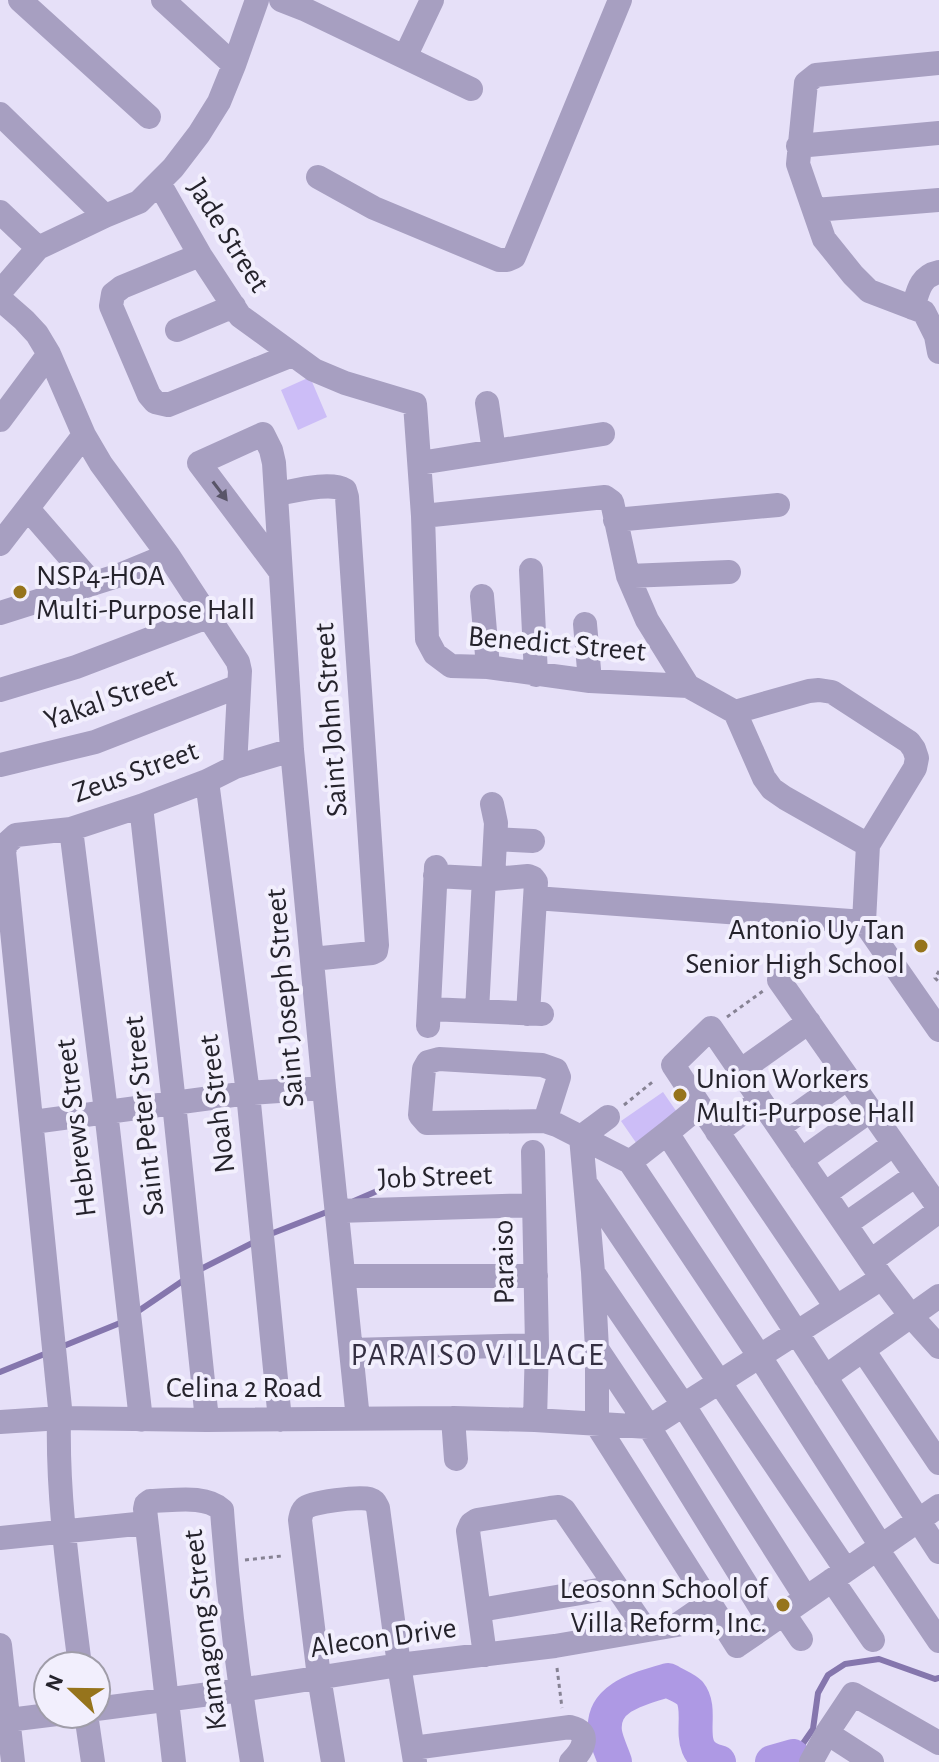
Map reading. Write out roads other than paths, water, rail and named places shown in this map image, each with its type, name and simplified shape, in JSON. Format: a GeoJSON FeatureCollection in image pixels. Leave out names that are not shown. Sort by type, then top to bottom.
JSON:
{"type":"FeatureCollection","features":[{"type":"Feature","properties":{"kind":"street"},"geometry":{"type":"LineString","coordinates":[[20,0],[149,117]]}},
{"type":"Feature","properties":{"kind":"street"},"geometry":{"type":"LineString","coordinates":[[163,0],[234,65]]}},
{"type":"Feature","properties":{"kind":"street"},"geometry":{"type":"LineString","coordinates":[[0,292],[38,248],[139,202],[159,183],[199,134],[219,102],[257,0]]}},
{"type":"Feature","properties":{"kind":"street"},"geometry":{"type":"LineString","coordinates":[[281,0],[471,89]]}},
{"type":"Feature","properties":{"kind":"street"},"geometry":{"type":"LineString","coordinates":[[405,57],[432,0]]}},
{"type":"Feature","properties":{"kind":"street"},"geometry":{"type":"LineString","coordinates":[[318,177],[374,208],[426,231],[499,260],[514,257],[620,0]]}},
{"type":"Feature","properties":{"kind":"street"},"geometry":{"type":"LineString","coordinates":[[939,63],[816,75],[806,83],[798,146],[798,164],[824,239],[869,291],[924,312],[936,336],[939,352]]}},
{"type":"Feature","properties":{"kind":"street"},"geometry":{"type":"LineString","coordinates":[[0,114],[105,216]]}},
{"type":"Feature","properties":{"kind":"street"},"geometry":{"type":"LineString","coordinates":[[798,146],[939,133]]}},
{"type":"Feature","properties":{"kind":"street","name":"Jade Street"},"geometry":{"type":"LineString","coordinates":[[159,183],[200,255],[240,316],[314,370],[336,380],[415,404]]}},
{"type":"Feature","properties":{"kind":"street"},"geometry":{"type":"LineString","coordinates":[[815,210],[939,200]]}},
{"type":"Feature","properties":{"kind":"street"},"geometry":{"type":"LineString","coordinates":[[0,212],[38,248]]}},
{"type":"Feature","properties":{"kind":"street"},"geometry":{"type":"LineString","coordinates":[[200,255],[122,287],[113,294],[111,306],[149,395],[155,402],[168,405],[292,355]]}},
{"type":"Feature","properties":{"kind":"street"},"geometry":{"type":"LineString","coordinates":[[913,308],[924,279],[939,272]]}},
{"type":"Feature","properties":{"kind":"street"},"geometry":{"type":"LineString","coordinates":[[0,299],[37,334],[49,354],[84,435],[101,464],[168,555],[238,662],[235,767]]}},
{"type":"Feature","properties":{"kind":"street"},"geometry":{"type":"LineString","coordinates":[[177,330],[234,306]]}},
{"type":"Feature","properties":{"kind":"street"},"geometry":{"type":"LineString","coordinates":[[0,420],[49,354]]}},
{"type":"Feature","properties":{"kind":"street"},"geometry":{"type":"LineString","coordinates":[[487,403],[494,451]]}},
{"type":"Feature","properties":{"kind":"street","name":"Benedict Street"},"geometry":{"type":"LineString","coordinates":[[415,404],[427,639],[435,654],[451,666],[488,667],[590,681],[688,686]]}},
{"type":"Feature","properties":{"kind":"street","name":"Saint Joseph Street"},"geometry":{"type":"LineString","coordinates":[[280,571],[194,465],[268,432],[277,494],[292,750],[358,1419]]}},
{"type":"Feature","properties":{"kind":"street"},"geometry":{"type":"LineString","coordinates":[[420,463],[603,434]]}},
{"type":"Feature","properties":{"kind":"street"},"geometry":{"type":"LineString","coordinates":[[0,544],[84,435]]}},
{"type":"Feature","properties":{"kind":"street","name":"Saint John Street"},"geometry":{"type":"LineString","coordinates":[[277,494],[340,486],[347,497],[377,945],[372,953],[312,959]]}},
{"type":"Feature","properties":{"kind":"street"},"geometry":{"type":"LineString","coordinates":[[423,516],[605,497],[612,502],[628,576],[647,620],[688,686],[735,712],[764,778],[772,789],[868,845]]}},
{"type":"Feature","properties":{"kind":"street"},"geometry":{"type":"LineString","coordinates":[[615,520],[778,505]]}},
{"type":"Feature","properties":{"kind":"street"},"geometry":{"type":"LineString","coordinates":[[28,509],[93,584]]}},
{"type":"Feature","properties":{"kind":"street"},"geometry":{"type":"LineString","coordinates":[[0,613],[117,576],[168,555]]}},
{"type":"Feature","properties":{"kind":"street"},"geometry":{"type":"LineString","coordinates":[[531,570],[536,675]]}},
{"type":"Feature","properties":{"kind":"street"},"geometry":{"type":"LineString","coordinates":[[628,576],[729,572]]}},
{"type":"Feature","properties":{"kind":"street"},"geometry":{"type":"LineString","coordinates":[[482,596],[488,667]]}},
{"type":"Feature","properties":{"kind":"street"},"geometry":{"type":"LineString","coordinates":[[0,690],[76,667],[210,616]]}},
{"type":"Feature","properties":{"kind":"street"},"geometry":{"type":"LineString","coordinates":[[585,624],[590,681]]}},
{"type":"Feature","properties":{"kind":"street","name":"Yakal Street"},"geometry":{"type":"LineString","coordinates":[[0,765],[95,742],[239,686]]}},
{"type":"Feature","properties":{"kind":"street"},"geometry":{"type":"LineString","coordinates":[[735,712],[809,691],[832,692],[909,742],[914,749],[917,758],[915,768],[868,845],[864,922],[932,1000],[939,1030]]}},
{"type":"Feature","properties":{"kind":"street","name":"Zeus Street"},"geometry":{"type":"LineString","coordinates":[[33,1122],[4,851],[7,843],[16,835],[71,829],[141,806],[235,767],[292,750]]}},
{"type":"Feature","properties":{"kind":"street","name":"Noah Street"},"geometry":{"type":"LineString","coordinates":[[207,781],[248,1093],[280,1420]]}},
{"type":"Feature","properties":{"kind":"street"},"geometry":{"type":"LineString","coordinates":[[477,1011],[489,878],[496,839],[492,804]]}},
{"type":"Feature","properties":{"kind":"street","name":"Saint Peter Street"},"geometry":{"type":"LineString","coordinates":[[141,806],[207,1420]]}},
{"type":"Feature","properties":{"kind":"street","name":"Hebrews Street"},"geometry":{"type":"LineString","coordinates":[[71,829],[141,1420]]}},
{"type":"Feature","properties":{"kind":"street"},"geometry":{"type":"LineString","coordinates":[[496,839],[533,841]]}},
{"type":"Feature","properties":{"kind":"street"},"geometry":{"type":"LineString","coordinates":[[436,872],[489,878],[528,876],[536,882],[535,1014],[477,1011],[428,1017],[436,872]]}},
{"type":"Feature","properties":{"kind":"street"},"geometry":{"type":"LineString","coordinates":[[535,898],[864,922]]}},
{"type":"Feature","properties":{"kind":"street"},"geometry":{"type":"LineString","coordinates":[[649,1427],[836,1307],[939,1210],[779,980]]}},
{"type":"Feature","properties":{"kind":"street"},"geometry":{"type":"LineString","coordinates":[[740,1071],[809,1022]]}},
{"type":"Feature","properties":{"kind":"street"},"geometry":{"type":"LineString","coordinates":[[836,1307],[673,1065],[711,1028],[876,1269],[939,1347]]}},
{"type":"Feature","properties":{"kind":"street"},"geometry":{"type":"LineString","coordinates":[[545,1121],[559,1077],[551,1067],[439,1059],[428,1062],[424,1069],[420,1115],[427,1123],[545,1121],[630,1162],[760,1357],[939,1641]]}},
{"type":"Feature","properties":{"kind":"street"},"geometry":{"type":"LineString","coordinates":[[779,1127],[848,1078]]}},
{"type":"Feature","properties":{"kind":"street"},"geometry":{"type":"LineString","coordinates":[[78,1650],[58,1461],[60,1418],[55,1346],[33,1122],[248,1093],[324,1088]]}},
{"type":"Feature","properties":{"kind":"street"},"geometry":{"type":"LineString","coordinates":[[717,1132],[760,1100]]}},
{"type":"Feature","properties":{"kind":"street"},"geometry":{"type":"LineString","coordinates":[[630,1162],[700,1106]]}},
{"type":"Feature","properties":{"kind":"street"},"geometry":{"type":"LineString","coordinates":[[801,1160],[871,1110]]}},
{"type":"Feature","properties":{"kind":"street"},"geometry":{"type":"LineString","coordinates":[[581,1137],[608,1117]]}},
{"type":"Feature","properties":{"kind":"street"},"geometry":{"type":"LineString","coordinates":[[667,1133],[939,1552]]}},
{"type":"Feature","properties":{"kind":"street"},"geometry":{"type":"LineString","coordinates":[[581,1137],[593,1272],[597,1425],[737,1646],[939,1506]]}},
{"type":"Feature","properties":{"kind":"street"},"geometry":{"type":"LineString","coordinates":[[825,1194],[894,1144]]}},
{"type":"Feature","properties":{"kind":"street","name":"Paraiso"},"geometry":{"type":"LineString","coordinates":[[533,1152],[537,1345],[535,1420]]}},
{"type":"Feature","properties":{"kind":"street"},"geometry":{"type":"LineString","coordinates":[[846,1224],[916,1175]]}},
{"type":"Feature","properties":{"kind":"street"},"geometry":{"type":"LineString","coordinates":[[585,1182],[718,1382],[839,1575],[873,1640]]}},
{"type":"Feature","properties":{"kind":"street","name":"Job Street"},"geometry":{"type":"LineString","coordinates":[[336,1204],[534,1205]]}},
{"type":"Feature","properties":{"kind":"street"},"geometry":{"type":"LineString","coordinates":[[593,1272],[684,1406],[806,1598]]}},
{"type":"Feature","properties":{"kind":"street"},"geometry":{"type":"LineString","coordinates":[[344,1276],[536,1276]]}},
{"type":"Feature","properties":{"kind":"street"},"geometry":{"type":"LineString","coordinates":[[825,1377],[939,1296]]}},
{"type":"Feature","properties":{"kind":"street"},"geometry":{"type":"LineString","coordinates":[[351,1350],[537,1345]]}},
{"type":"Feature","properties":{"kind":"street"},"geometry":{"type":"LineString","coordinates":[[597,1349],[777,1618],[801,1639]]}},
{"type":"Feature","properties":{"kind":"street"},"geometry":{"type":"LineString","coordinates":[[863,1350],[939,1463]]}},
{"type":"Feature","properties":{"kind":"street","name":"Celina 2 Road"},"geometry":{"type":"LineString","coordinates":[[0,1422],[60,1418],[453,1418],[649,1427]]}},
{"type":"Feature","properties":{"kind":"street"},"geometry":{"type":"LineString","coordinates":[[453,1418],[456,1459]]}},
{"type":"Feature","properties":{"kind":"street"},"geometry":{"type":"LineString","coordinates":[[333,1762],[300,1520],[303,1511],[311,1505],[356,1497],[376,1503],[414,1755],[564,1727],[576,1728],[583,1738],[580,1753],[571,1762]]}},
{"type":"Feature","properties":{"kind":"street","name":"Kamagong Street"},"geometry":{"type":"LineString","coordinates":[[146,1516],[146,1504],[150,1501],[205,1500],[215,1503],[222,1510],[240,1690],[252,1762]]}},
{"type":"Feature","properties":{"kind":"street"},"geometry":{"type":"LineString","coordinates":[[485,1655],[468,1531],[471,1524],[477,1520],[559,1507],[646,1630]]}},
{"type":"Feature","properties":{"kind":"street"},"geometry":{"type":"LineString","coordinates":[[0,1538],[64,1531],[146,1516],[174,1762]]}},
{"type":"Feature","properties":{"kind":"street"},"geometry":{"type":"LineString","coordinates":[[480,1610],[616,1587]]}},
{"type":"Feature","properties":{"kind":"street","name":"Alecon Drive"},"geometry":{"type":"LineString","coordinates":[[112,1707],[555,1646],[677,1625],[709,1603]]}},
{"type":"Feature","properties":{"kind":"street"},"geometry":{"type":"LineString","coordinates":[[1,1658],[4,1721],[13,1762]]}},
{"type":"Feature","properties":{"kind":"street"},"geometry":{"type":"LineString","coordinates":[[811,1762],[853,1694],[939,1743]]}},
{"type":"Feature","properties":{"kind":"street"},"geometry":{"type":"LineString","coordinates":[[4,1721],[32,1717]]}},
{"type":"Feature","properties":{"kind":"street"},"geometry":{"type":"LineString","coordinates":[[88,1730],[93,1762]]}},
{"type":"Feature","properties":{"kind":"street"},"geometry":{"type":"LineString","coordinates":[[827,1733],[872,1762]]}},
{"type":"Feature","properties":{"kind":"waterway"},"geometry":{"type":"LineString","coordinates":[[354,1201],[391,1185]]}},
{"type":"Feature","properties":{"kind":"waterway"},"geometry":{"type":"LineString","coordinates":[[268,1235],[332,1210]]}},
{"type":"Feature","properties":{"kind":"waterway"},"geometry":{"type":"LineString","coordinates":[[197,1271],[258,1240]]}},
{"type":"Feature","properties":{"kind":"waterway"},"geometry":{"type":"LineString","coordinates":[[134,1314],[184,1280]]}},
{"type":"Feature","properties":{"kind":"waterway"},"geometry":{"type":"LineString","coordinates":[[61,1347],[125,1321]]}},
{"type":"Feature","properties":{"kind":"waterway"},"geometry":{"type":"LineString","coordinates":[[0,1372],[47,1353]]}},
{"type":"Feature","properties":{"kind":"waterway"},"geometry":{"type":"LineString","coordinates":[[790,1762],[813,1729],[818,1693],[828,1675],[845,1664],[879,1659],[939,1678]]}},
{"type":"Feature","properties":{"kind":"waterway"},"geometry":{"type":"LineString","coordinates":[[615,1762],[605,1732],[605,1720],[610,1710],[625,1696],[668,1680],[690,1693],[696,1711],[696,1741],[707,1757],[719,1762]]}},
{"type":"Feature","properties":{"kind":"waterway"},"geometry":{"type":"LineString","coordinates":[[772,1762],[793,1756]]}},
{"type":"Feature","properties":{"kind":"place","name":"NSP4-HOA Multi-Purpose Hall"},"geometry":{"type":"Point","coordinates":[20,592]}},
{"type":"Feature","properties":{"kind":"place","name":"Antonio Uy Tan Senior High School"},"geometry":{"type":"Point","coordinates":[921,946]}},
{"type":"Feature","properties":{"kind":"place","name":"Union Workers Multi-Purpose Hall"},"geometry":{"type":"Point","coordinates":[680,1095]}},
{"type":"Feature","properties":{"kind":"place","name":"Leosonn School of Villa Reform, Inc."},"geometry":{"type":"Point","coordinates":[783,1605]}},
{"type":"Feature","properties":{"kind":"district","name":"PARAISO VILLAGE"},"geometry":{"type":"Point","coordinates":[478,1354]}}]}
